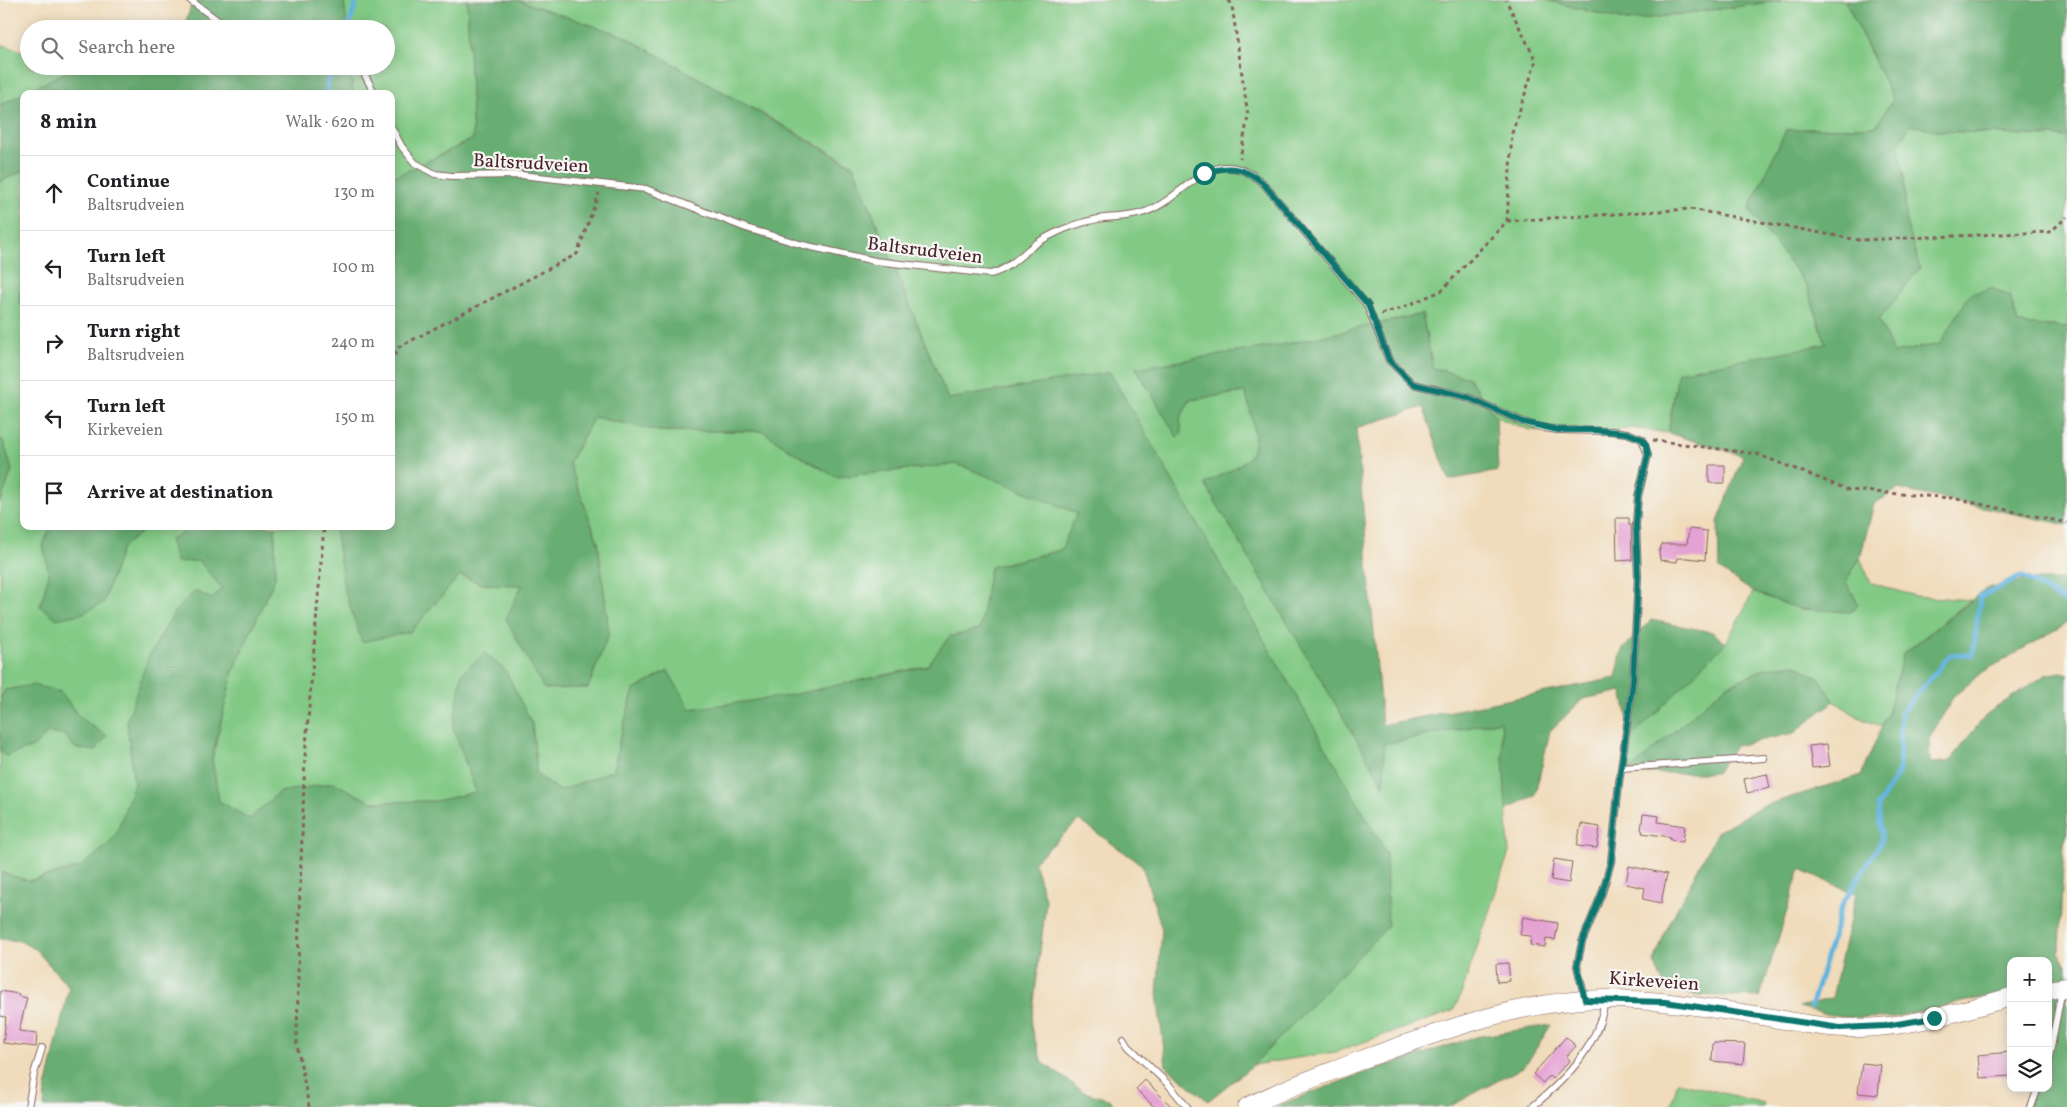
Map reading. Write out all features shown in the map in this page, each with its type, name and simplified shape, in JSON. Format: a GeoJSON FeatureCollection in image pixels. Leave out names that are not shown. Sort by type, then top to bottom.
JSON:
{"type":"FeatureCollection","features":[{"type":"Feature","properties":{"kind":"main road","name":"Kirkeveien"},"geometry":{"type":"LineString","coordinates":[[1247,1107],[1332,1071],[1493,1015],[1530,1007],[1605,999],[1665,1002],[1707,1007],[1816,1026],[1860,1028],[1902,1025],[2007,998]]}},
{"type":"Feature","properties":{"kind":"lane"},"geometry":{"type":"LineString","coordinates":[[190,0],[217,20]]}},
{"type":"Feature","properties":{"kind":"lane"},"geometry":{"type":"LineString","coordinates":[[365,75],[373,90]]}},
{"type":"Feature","properties":{"kind":"lane","name":"Baltsrudveien"},"geometry":{"type":"LineString","coordinates":[[395,134],[402,147],[415,163],[435,174],[452,176],[521,175],[646,189],[758,232],[830,252],[875,261],[990,274],[1004,269],[1037,243],[1063,230],[1087,221],[1145,212],[1162,203],[1204,173],[1220,168],[1238,169]]}},
{"type":"Feature","properties":{"kind":"lane"},"geometry":{"type":"LineString","coordinates":[[1238,169],[1247,172],[1262,182],[1354,288],[1373,316],[1389,360],[1413,384],[1467,397],[1513,418],[1544,428],[1611,431],[1627,433],[1642,439],[1648,455],[1638,496],[1636,524],[1638,577],[1633,681],[1611,862],[1602,893],[1582,942],[1577,966],[1585,1000]]}},
{"type":"Feature","properties":{"kind":"lane"},"geometry":{"type":"LineString","coordinates":[[1621,768],[1764,758]]}},
{"type":"Feature","properties":{"kind":"lane"},"geometry":{"type":"LineString","coordinates":[[2050,1047],[2059,988]]}},
{"type":"Feature","properties":{"kind":"lane"},"geometry":{"type":"LineString","coordinates":[[1532,1107],[1551,1092],[1581,1059],[1597,1033],[1605,999]]}},
{"type":"Feature","properties":{"kind":"lane"},"geometry":{"type":"LineString","coordinates":[[1123,1038],[1128,1046],[1169,1085],[1187,1107]]}},
{"type":"Feature","properties":{"kind":"lane"},"geometry":{"type":"LineString","coordinates":[[28,1107],[34,1074],[42,1048]]}},
{"type":"Feature","properties":{"kind":"lane"},"geometry":{"type":"LineString","coordinates":[[2031,1107],[2037,1092]]}},
{"type":"Feature","properties":{"kind":"path"},"geometry":{"type":"LineString","coordinates":[[1229,0],[1232,6],[1248,116],[1238,169]]}},
{"type":"Feature","properties":{"kind":"path"},"geometry":{"type":"LineString","coordinates":[[1373,316],[1399,309],[1441,291],[1507,221],[1512,133],[1536,61],[1506,0]]}},
{"type":"Feature","properties":{"kind":"path"},"geometry":{"type":"LineString","coordinates":[[395,354],[399,347],[577,254],[603,183]]}},
{"type":"Feature","properties":{"kind":"path"},"geometry":{"type":"LineString","coordinates":[[1507,221],[1690,210],[1858,240],[2050,232],[2067,217]]}},
{"type":"Feature","properties":{"kind":"path"},"geometry":{"type":"LineString","coordinates":[[1642,439],[1757,454],[1849,490],[1952,498],[2067,523]]}},
{"type":"Feature","properties":{"kind":"path"},"geometry":{"type":"LineString","coordinates":[[309,1107],[297,1044],[299,915],[305,757],[324,530]]}},
{"type":"Feature","properties":{"kind":"green space"},"geometry":{"type":"Polygon","coordinates":[[[193,0],[344,0],[346,20],[186,20],[193,0]]]}},
{"type":"Feature","properties":{"kind":"green space"},"geometry":{"type":"Polygon","coordinates":[[[344,0],[467,0],[473,139],[397,176],[395,175],[395,90],[353,90],[351,75],[395,75],[395,20],[346,20],[344,0]]]}},
{"type":"Feature","properties":{"kind":"green space"},"geometry":{"type":"Polygon","coordinates":[[[467,0],[517,0],[624,36],[853,166],[948,399],[1110,372],[1386,852],[1388,926],[1253,1065],[1208,1101],[1166,1066],[1157,994],[1162,929],[1142,865],[1079,820],[1034,862],[1046,902],[1031,1027],[1042,1062],[1084,1092],[1111,1100],[1114,1107],[44,1107],[45,1093],[69,987],[36,950],[20,941],[0,939],[0,872],[29,881],[80,867],[107,846],[116,835],[134,784],[127,721],[148,658],[175,611],[195,591],[212,599],[222,588],[199,561],[176,562],[170,539],[183,533],[184,530],[275,530],[275,578],[233,671],[212,759],[219,801],[250,819],[279,792],[334,783],[371,802],[436,801],[476,792],[453,727],[462,673],[485,653],[506,671],[532,724],[537,775],[560,791],[614,770],[619,741],[634,690],[668,671],[690,709],[787,696],[927,666],[949,637],[980,629],[990,567],[1061,550],[1077,513],[957,464],[836,477],[793,452],[763,431],[659,431],[594,417],[569,463],[598,542],[609,633],[588,688],[544,689],[506,619],[522,585],[482,584],[460,575],[410,632],[362,642],[344,589],[336,530],[395,530],[395,175],[397,176],[473,139],[467,0]]]}},
{"type":"Feature","properties":{"kind":"green space"},"geometry":{"type":"Polygon","coordinates":[[[517,0],[1546,0],[1627,21],[1787,0],[1845,0],[1893,99],[1876,126],[1786,130],[1749,209],[1807,286],[1826,345],[1678,372],[1668,433],[1632,428],[1607,433],[1577,434],[1530,430],[1496,417],[1469,378],[1433,368],[1422,314],[1282,345],[1137,368],[1182,433],[1180,419],[1190,400],[1245,392],[1254,426],[1255,435],[1252,452],[1239,465],[1205,484],[1384,785],[1383,744],[1501,721],[1509,852],[1462,992],[1453,1011],[1335,1052],[1253,1065],[1388,926],[1110,373],[948,399],[853,165],[624,36],[517,0]]]}},
{"type":"Feature","properties":{"kind":"green space"},"geometry":{"type":"Polygon","coordinates":[[[1546,0],[1787,0],[1627,21],[1546,0]]]}},
{"type":"Feature","properties":{"kind":"green space"},"geometry":{"type":"Polygon","coordinates":[[[1845,0],[2067,0],[2067,137],[1940,131],[1910,125],[1898,146],[1904,178],[1906,222],[1920,268],[1879,320],[1893,353],[1940,344],[1970,294],[1992,288],[2010,296],[2018,324],[2067,327],[2067,525],[1898,489],[1874,504],[1860,558],[1846,581],[1858,604],[1851,612],[1800,609],[1753,592],[1719,569],[1718,522],[1743,456],[1668,433],[1678,372],[1826,344],[1807,286],[1749,209],[1786,130],[1876,126],[1893,99],[1845,0]]]}},
{"type":"Feature","properties":{"kind":"green space"},"geometry":{"type":"Polygon","coordinates":[[[0,44],[20,50],[20,75],[61,75],[30,90],[20,90],[20,95],[0,105],[0,44]]]}},
{"type":"Feature","properties":{"kind":"green space"},"geometry":{"type":"Polygon","coordinates":[[[60,75],[351,75],[353,90],[30,90],[60,75]]]}},
{"type":"Feature","properties":{"kind":"green space"},"geometry":{"type":"Polygon","coordinates":[[[20,95],[20,172],[0,182],[0,105],[20,95]]]}},
{"type":"Feature","properties":{"kind":"green space"},"geometry":{"type":"Polygon","coordinates":[[[1910,124],[1940,131],[2067,137],[2067,327],[2018,324],[2010,296],[1970,294],[1940,344],[1893,353],[1879,320],[1919,268],[1906,222],[1904,178],[1898,146],[1910,124]]]}},
{"type":"Feature","properties":{"kind":"green space"},"geometry":{"type":"Polygon","coordinates":[[[20,172],[20,530],[49,530],[43,545],[50,574],[40,606],[103,603],[122,547],[143,530],[184,530],[184,533],[199,561],[222,588],[212,599],[127,721],[134,784],[116,835],[107,846],[81,867],[29,881],[0,872],[0,750],[5,756],[33,747],[48,733],[65,735],[75,748],[107,736],[79,717],[61,692],[5,690],[0,699],[0,503],[12,470],[3,440],[0,438],[0,182],[20,172]]]}},
{"type":"Feature","properties":{"kind":"green space"},"geometry":{"type":"Polygon","coordinates":[[[1422,314],[1433,368],[1469,378],[1496,417],[1498,471],[1449,480],[1423,407],[1356,428],[1382,725],[1616,678],[1622,650],[1651,620],[1712,632],[1726,643],[1632,737],[1622,691],[1583,699],[1550,731],[1535,795],[1506,810],[1501,721],[1384,744],[1384,786],[1205,484],[1236,467],[1251,454],[1254,446],[1254,428],[1245,392],[1190,400],[1180,419],[1182,433],[1177,437],[1136,368],[1282,345],[1422,314]]]}},
{"type":"Feature","properties":{"kind":"green space"},"geometry":{"type":"Polygon","coordinates":[[[594,417],[659,431],[763,431],[793,452],[836,477],[957,464],[1078,512],[1061,550],[990,567],[980,630],[949,637],[927,666],[787,697],[690,709],[668,671],[634,690],[619,741],[614,770],[560,791],[537,775],[532,724],[453,727],[477,792],[436,801],[371,802],[334,783],[279,792],[250,819],[219,802],[212,759],[233,671],[275,578],[275,530],[336,530],[344,589],[410,632],[460,575],[482,584],[523,585],[588,688],[609,633],[598,542],[569,463],[594,417]]]}},
{"type":"Feature","properties":{"kind":"green space"},"geometry":{"type":"Polygon","coordinates":[[[0,438],[3,440],[12,470],[0,503],[0,438]]]}},
{"type":"Feature","properties":{"kind":"green space"},"geometry":{"type":"Polygon","coordinates":[[[49,530],[144,530],[122,548],[103,603],[81,614],[57,619],[40,606],[49,574],[43,545],[49,530]]]}},
{"type":"Feature","properties":{"kind":"green space"},"geometry":{"type":"Polygon","coordinates":[[[1860,558],[1871,583],[1916,596],[1971,600],[1903,654],[1889,710],[1882,727],[1860,718],[1834,701],[1820,679],[1794,664],[1767,668],[1726,686],[1627,773],[1632,737],[1726,643],[1753,592],[1800,609],[1858,604],[1846,581],[1860,558]]]}},
{"type":"Feature","properties":{"kind":"green space"},"geometry":{"type":"Polygon","coordinates":[[[2026,580],[2067,580],[2067,623],[1983,672],[1954,696],[1929,739],[1930,763],[1948,762],[1988,713],[2045,675],[2061,672],[2067,674],[2067,835],[2064,843],[2059,952],[2067,967],[2067,1107],[2022,1107],[2029,1092],[2052,1092],[2052,957],[2007,957],[2007,1005],[1995,995],[1890,1018],[1838,1017],[1799,1007],[1832,998],[1856,894],[1800,869],[1760,997],[1692,995],[1665,988],[1654,962],[1665,932],[1717,832],[1760,807],[1861,775],[1889,710],[1903,654],[1988,588],[2026,580]]]}},
{"type":"Feature","properties":{"kind":"green space"},"geometry":{"type":"Polygon","coordinates":[[[1794,664],[1820,679],[1834,701],[1794,733],[1735,746],[1716,773],[1627,773],[1726,686],[1767,668],[1794,664]]]}},
{"type":"Feature","properties":{"kind":"green space"},"geometry":{"type":"Polygon","coordinates":[[[33,685],[61,692],[79,717],[107,736],[95,751],[75,748],[65,735],[48,733],[33,747],[5,756],[0,750],[0,699],[5,690],[33,685]]]}},
{"type":"Feature","properties":{"kind":"green space"},"geometry":{"type":"Polygon","coordinates":[[[1551,1025],[1525,1066],[1449,1107],[1274,1107],[1358,1075],[1475,1037],[1551,1025]]]}},
{"type":"Feature","properties":{"kind":"green space"},"geometry":{"type":"Polygon","coordinates":[[[1678,1082],[1764,1103],[1763,1107],[1670,1107],[1678,1082]]]}},
{"type":"Feature","properties":{"kind":"building"},"geometry":{"type":"Polygon","coordinates":[[[1709,465],[1725,465],[1725,483],[1709,483],[1709,465]]]}},
{"type":"Feature","properties":{"kind":"building"},"geometry":{"type":"Polygon","coordinates":[[[1616,518],[1629,518],[1632,560],[1617,561],[1616,518]]]}},
{"type":"Feature","properties":{"kind":"building"},"geometry":{"type":"Polygon","coordinates":[[[1689,529],[1707,531],[1705,560],[1678,558],[1677,562],[1660,560],[1659,552],[1662,544],[1687,544],[1689,529]]]}},
{"type":"Feature","properties":{"kind":"building"},"geometry":{"type":"Polygon","coordinates":[[[1827,744],[1830,766],[1812,768],[1809,746],[1827,744]]]}},
{"type":"Feature","properties":{"kind":"building"},"geometry":{"type":"Polygon","coordinates":[[[1767,774],[1770,788],[1747,793],[1744,779],[1767,774]]]}},
{"type":"Feature","properties":{"kind":"building"},"geometry":{"type":"Polygon","coordinates":[[[1643,814],[1659,816],[1658,822],[1685,826],[1683,842],[1670,839],[1671,837],[1642,833],[1643,814]]]}},
{"type":"Feature","properties":{"kind":"building"},"geometry":{"type":"Polygon","coordinates":[[[1581,824],[1600,827],[1597,848],[1577,846],[1581,824]]]}},
{"type":"Feature","properties":{"kind":"building"},"geometry":{"type":"Polygon","coordinates":[[[1554,859],[1572,862],[1569,883],[1551,880],[1554,859]]]}},
{"type":"Feature","properties":{"kind":"building"},"geometry":{"type":"Polygon","coordinates":[[[1629,866],[1667,874],[1661,903],[1643,899],[1645,888],[1626,884],[1629,866]]]}},
{"type":"Feature","properties":{"kind":"building"},"geometry":{"type":"Polygon","coordinates":[[[1523,917],[1558,923],[1555,940],[1546,939],[1545,947],[1530,945],[1531,936],[1520,935],[1523,917]]]}},
{"type":"Feature","properties":{"kind":"building"},"geometry":{"type":"Polygon","coordinates":[[[1508,963],[1510,981],[1497,982],[1496,964],[1508,963]]]}},
{"type":"Feature","properties":{"kind":"building"},"geometry":{"type":"Polygon","coordinates":[[[0,991],[19,994],[18,996],[27,998],[19,1031],[37,1033],[36,1047],[3,1043],[6,1017],[0,1016],[0,991]]]}},
{"type":"Feature","properties":{"kind":"building"},"geometry":{"type":"Polygon","coordinates":[[[1566,1037],[1576,1046],[1566,1057],[1570,1060],[1552,1079],[1549,1076],[1543,1083],[1533,1074],[1566,1037]]]}},
{"type":"Feature","properties":{"kind":"building"},"geometry":{"type":"Polygon","coordinates":[[[1713,1043],[1745,1044],[1743,1064],[1712,1061],[1713,1043]]]}},
{"type":"Feature","properties":{"kind":"building"},"geometry":{"type":"Polygon","coordinates":[[[2007,1052],[2007,1076],[1980,1078],[1978,1055],[2007,1052]]]}},
{"type":"Feature","properties":{"kind":"building"},"geometry":{"type":"Polygon","coordinates":[[[1862,1063],[1881,1065],[1878,1095],[1858,1093],[1862,1063]]]}},
{"type":"Feature","properties":{"kind":"building"},"geometry":{"type":"Polygon","coordinates":[[[1145,1080],[1172,1107],[1154,1107],[1136,1089],[1145,1080]]]}},
{"type":"Feature","properties":{"kind":"waterway"},"geometry":{"type":"LineString","coordinates":[[351,20],[357,0]]}},
{"type":"Feature","properties":{"kind":"waterway"},"geometry":{"type":"LineString","coordinates":[[327,90],[327,82],[331,75]]}},
{"type":"Feature","properties":{"kind":"waterway"},"geometry":{"type":"LineString","coordinates":[[1811,1007],[1843,903],[1882,840],[1878,806],[1899,771],[1901,713],[1950,655],[1973,655],[1980,597],[2022,576],[2067,603]]}},
{"type":"Feature","properties":{"kind":"route"},"geometry":{"type":"LineString","coordinates":[[1204,173],[1220,168],[1238,169],[1247,172],[1262,182],[1368,305],[1389,360],[1413,384],[1467,397],[1513,418],[1544,428],[1627,433],[1639,437],[1646,445],[1648,455],[1638,496],[1636,524],[1638,577],[1633,681],[1619,783],[1611,862],[1602,893],[1582,942],[1577,966],[1585,1000],[1665,1002],[1707,1007],[1816,1026],[1840,1028],[1902,1025],[1934,1018]]}}]}
